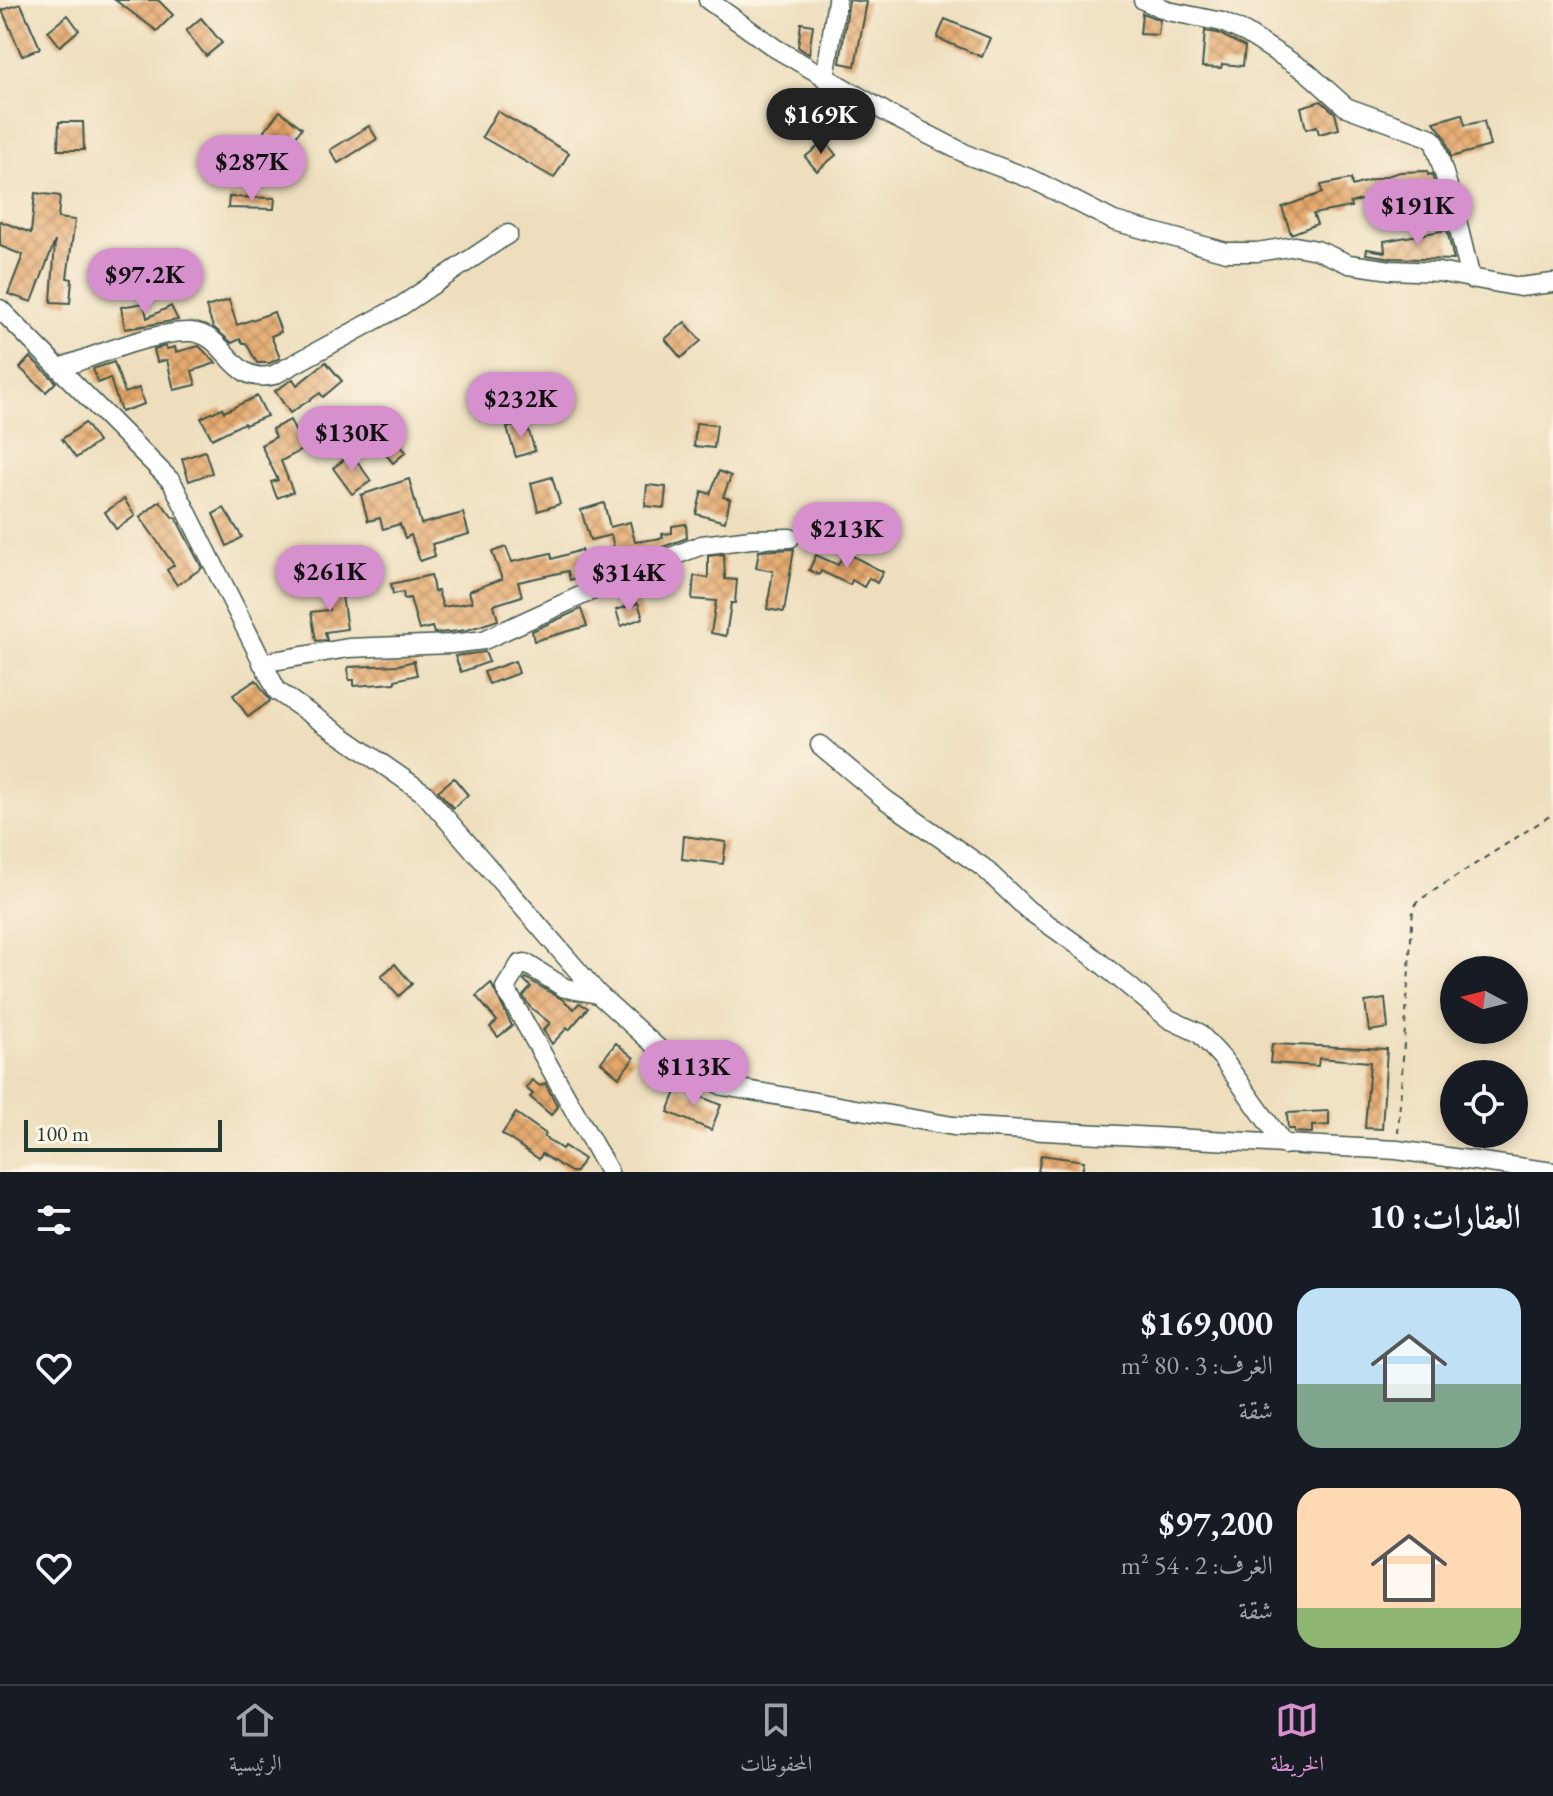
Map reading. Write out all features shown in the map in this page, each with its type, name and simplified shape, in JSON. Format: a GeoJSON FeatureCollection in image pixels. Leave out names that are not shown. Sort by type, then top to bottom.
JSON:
{"type":"FeatureCollection","features":[{"type":"Feature","properties":{"kind":"street"},"geometry":{"type":"LineString","coordinates":[[708,0],[825,79],[931,137],[970,156],[1034,180],[1114,221],[1226,252],[1257,252],[1295,246],[1317,250],[1349,264],[1438,272],[1520,287],[1553,283]]}},
{"type":"Feature","properties":{"kind":"street"},"geometry":{"type":"LineString","coordinates":[[825,79],[837,0]]}},
{"type":"Feature","properties":{"kind":"street"},"geometry":{"type":"LineString","coordinates":[[1143,0],[1168,11],[1222,22],[1246,33],[1307,72],[1346,107],[1434,141],[1471,279]]}},
{"type":"Feature","properties":{"kind":"street"},"geometry":{"type":"LineString","coordinates":[[59,368],[146,340],[193,332],[210,338],[250,376],[259,379],[274,375],[401,306],[508,234]]}},
{"type":"Feature","properties":{"kind":"street"},"geometry":{"type":"LineString","coordinates":[[0,309],[172,482],[277,691],[424,793],[598,994],[670,1059],[723,1086],[953,1126],[1397,1150],[1553,1172]]}},
{"type":"Feature","properties":{"kind":"street"},"geometry":{"type":"LineString","coordinates":[[262,663],[348,648],[484,640],[637,570],[702,545],[790,538]]}},
{"type":"Feature","properties":{"kind":"street"},"geometry":{"type":"LineString","coordinates":[[820,745],[886,800],[984,868],[1028,910],[1086,951],[1169,1019],[1199,1033],[1222,1058],[1284,1145]]}},
{"type":"Feature","properties":{"kind":"street"},"geometry":{"type":"LineString","coordinates":[[598,994],[565,988],[525,963],[520,964],[505,988],[609,1172]]}},
{"type":"Feature","properties":{"kind":"path"},"geometry":{"type":"LineString","coordinates":[[1397,1150],[1413,909],[1418,901],[1553,814]]}},
{"type":"Feature","properties":{"kind":"building"},"geometry":{"type":"Polygon","coordinates":[[[115,0],[158,0],[173,15],[157,31],[115,0]]]}},
{"type":"Feature","properties":{"kind":"building"},"geometry":{"type":"Polygon","coordinates":[[[849,0],[867,2],[855,66],[840,63],[849,0]]]}},
{"type":"Feature","properties":{"kind":"building"},"geometry":{"type":"Polygon","coordinates":[[[21,4],[40,48],[22,56],[2,10],[21,4]]]}},
{"type":"Feature","properties":{"kind":"building"},"geometry":{"type":"Polygon","coordinates":[[[1142,13],[1160,20],[1158,35],[1140,34],[1142,13]]]}},
{"type":"Feature","properties":{"kind":"building"},"geometry":{"type":"Polygon","coordinates":[[[68,15],[79,30],[60,46],[48,31],[68,15]]]}},
{"type":"Feature","properties":{"kind":"building"},"geometry":{"type":"Polygon","coordinates":[[[201,18],[222,43],[206,56],[186,31],[201,18]]]}},
{"type":"Feature","properties":{"kind":"building"},"geometry":{"type":"Polygon","coordinates":[[[945,19],[990,38],[982,57],[937,38],[945,19]]]}},
{"type":"Feature","properties":{"kind":"building"},"geometry":{"type":"Polygon","coordinates":[[[801,23],[813,25],[809,54],[798,47],[801,23]]]}},
{"type":"Feature","properties":{"kind":"building"},"geometry":{"type":"Polygon","coordinates":[[[1205,31],[1218,33],[1245,47],[1243,66],[1222,64],[1221,68],[1202,67],[1205,31]]]}},
{"type":"Feature","properties":{"kind":"building"},"geometry":{"type":"Polygon","coordinates":[[[1321,101],[1335,113],[1339,129],[1319,134],[1317,126],[1306,129],[1301,107],[1321,101]]]}},
{"type":"Feature","properties":{"kind":"building"},"geometry":{"type":"Polygon","coordinates":[[[280,111],[302,128],[286,149],[264,131],[280,111]]]}},
{"type":"Feature","properties":{"kind":"building"},"geometry":{"type":"Polygon","coordinates":[[[497,111],[569,153],[554,178],[482,137],[497,111]]]}},
{"type":"Feature","properties":{"kind":"building"},"geometry":{"type":"Polygon","coordinates":[[[1462,114],[1465,125],[1484,121],[1490,146],[1451,157],[1445,137],[1434,122],[1462,114]]]}},
{"type":"Feature","properties":{"kind":"building"},"geometry":{"type":"Polygon","coordinates":[[[59,122],[83,122],[84,150],[58,150],[59,122]]]}},
{"type":"Feature","properties":{"kind":"building"},"geometry":{"type":"Polygon","coordinates":[[[369,126],[377,139],[338,163],[330,150],[369,126]]]}},
{"type":"Feature","properties":{"kind":"building"},"geometry":{"type":"Polygon","coordinates":[[[825,141],[836,155],[817,171],[805,157],[825,141]]]}},
{"type":"Feature","properties":{"kind":"building"},"geometry":{"type":"Polygon","coordinates":[[[1427,171],[1428,175],[1432,174],[1437,193],[1408,197],[1408,191],[1374,201],[1373,197],[1350,203],[1351,207],[1313,214],[1317,224],[1291,234],[1282,207],[1322,193],[1321,185],[1351,179],[1352,186],[1400,172],[1427,171]]]}},
{"type":"Feature","properties":{"kind":"building"},"geometry":{"type":"Polygon","coordinates":[[[35,193],[60,196],[58,218],[75,220],[67,278],[72,279],[70,303],[51,302],[55,241],[32,302],[8,294],[23,255],[0,246],[0,221],[31,233],[35,193]]]}},
{"type":"Feature","properties":{"kind":"building"},"geometry":{"type":"Polygon","coordinates":[[[229,197],[275,198],[274,209],[228,208],[229,197]]]}},
{"type":"Feature","properties":{"kind":"building"},"geometry":{"type":"Polygon","coordinates":[[[1447,230],[1454,260],[1366,254],[1367,249],[1385,252],[1384,241],[1447,230]]]}},
{"type":"Feature","properties":{"kind":"building"},"geometry":{"type":"Polygon","coordinates":[[[229,300],[237,325],[274,312],[281,332],[271,336],[280,358],[270,363],[257,363],[246,343],[240,339],[232,343],[213,327],[206,307],[229,300]]]}},
{"type":"Feature","properties":{"kind":"building"},"geometry":{"type":"Polygon","coordinates":[[[144,303],[147,318],[171,306],[178,320],[125,329],[121,307],[144,303]]]}},
{"type":"Feature","properties":{"kind":"building"},"geometry":{"type":"Polygon","coordinates":[[[685,322],[701,341],[681,358],[665,339],[685,322]]]}},
{"type":"Feature","properties":{"kind":"building"},"geometry":{"type":"Polygon","coordinates":[[[166,346],[167,349],[175,347],[176,352],[199,346],[216,363],[192,371],[196,385],[174,390],[167,360],[157,362],[154,349],[166,346]]]}},
{"type":"Feature","properties":{"kind":"building"},"geometry":{"type":"Polygon","coordinates":[[[30,357],[56,382],[46,392],[20,368],[30,357]]]}},
{"type":"Feature","properties":{"kind":"building"},"geometry":{"type":"Polygon","coordinates":[[[114,362],[125,393],[139,388],[144,404],[121,412],[110,378],[98,383],[93,369],[114,362]]]}},
{"type":"Feature","properties":{"kind":"building"},"geometry":{"type":"Polygon","coordinates":[[[326,362],[342,381],[323,397],[320,393],[290,413],[275,391],[293,379],[297,385],[326,362]]]}},
{"type":"Feature","properties":{"kind":"building"},"geometry":{"type":"Polygon","coordinates":[[[257,396],[267,416],[244,423],[212,439],[201,418],[222,408],[224,412],[257,396]]]}},
{"type":"Feature","properties":{"kind":"building"},"geometry":{"type":"Polygon","coordinates":[[[290,420],[298,437],[303,434],[309,446],[281,461],[293,492],[277,498],[271,482],[278,480],[261,445],[276,437],[272,429],[290,420]]]}},
{"type":"Feature","properties":{"kind":"building"},"geometry":{"type":"Polygon","coordinates":[[[526,422],[535,451],[516,457],[507,428],[526,422]]]}},
{"type":"Feature","properties":{"kind":"building"},"geometry":{"type":"Polygon","coordinates":[[[85,423],[98,442],[76,458],[62,439],[85,423]]]}},
{"type":"Feature","properties":{"kind":"building"},"geometry":{"type":"Polygon","coordinates":[[[696,423],[717,425],[714,448],[694,446],[696,423]]]}},
{"type":"Feature","properties":{"kind":"building"},"geometry":{"type":"Polygon","coordinates":[[[385,426],[406,452],[393,463],[371,437],[385,426]]]}},
{"type":"Feature","properties":{"kind":"building"},"geometry":{"type":"Polygon","coordinates":[[[205,451],[212,473],[189,481],[182,459],[205,451]]]}},
{"type":"Feature","properties":{"kind":"building"},"geometry":{"type":"Polygon","coordinates":[[[352,454],[371,481],[352,494],[333,468],[352,454]]]}},
{"type":"Feature","properties":{"kind":"building"},"geometry":{"type":"Polygon","coordinates":[[[719,471],[731,476],[723,497],[730,499],[725,522],[696,514],[702,491],[710,494],[719,471]]]}},
{"type":"Feature","properties":{"kind":"building"},"geometry":{"type":"Polygon","coordinates":[[[552,477],[560,504],[538,511],[531,483],[552,477]]]}},
{"type":"Feature","properties":{"kind":"building"},"geometry":{"type":"Polygon","coordinates":[[[409,479],[421,524],[463,513],[469,534],[432,544],[435,556],[420,561],[411,535],[405,538],[400,524],[383,529],[380,518],[368,521],[361,495],[409,479]]]}},
{"type":"Feature","properties":{"kind":"building"},"geometry":{"type":"Polygon","coordinates":[[[647,485],[666,487],[664,508],[645,506],[647,485]]]}},
{"type":"Feature","properties":{"kind":"building"},"geometry":{"type":"Polygon","coordinates":[[[124,499],[135,516],[116,529],[105,512],[124,499]]]}},
{"type":"Feature","properties":{"kind":"building"},"geometry":{"type":"Polygon","coordinates":[[[160,501],[175,517],[202,568],[177,585],[167,570],[174,565],[140,517],[160,501]]]}},
{"type":"Feature","properties":{"kind":"building"},"geometry":{"type":"Polygon","coordinates":[[[604,503],[610,527],[630,522],[635,542],[663,538],[662,534],[672,533],[672,526],[686,524],[687,538],[637,554],[638,557],[618,564],[611,535],[590,540],[581,510],[604,503]]]}},
{"type":"Feature","properties":{"kind":"building"},"geometry":{"type":"Polygon","coordinates":[[[224,508],[242,537],[227,546],[213,514],[224,508]]]}},
{"type":"Feature","properties":{"kind":"building"},"geometry":{"type":"Polygon","coordinates":[[[506,547],[512,562],[551,553],[552,559],[581,550],[589,574],[570,580],[568,571],[518,582],[522,596],[494,605],[498,620],[450,632],[434,633],[432,627],[419,630],[410,598],[404,599],[403,592],[393,594],[391,584],[431,575],[434,592],[438,591],[443,607],[472,602],[469,591],[502,579],[492,552],[506,547]]]}},
{"type":"Feature","properties":{"kind":"building"},"geometry":{"type":"Polygon","coordinates":[[[794,549],[784,612],[767,609],[773,571],[756,568],[759,551],[794,549]]]}},
{"type":"Feature","properties":{"kind":"building"},"geometry":{"type":"Polygon","coordinates":[[[845,552],[883,572],[877,583],[869,578],[864,587],[852,580],[850,585],[821,571],[819,575],[809,570],[816,555],[838,565],[845,552]]]}},
{"type":"Feature","properties":{"kind":"building"},"geometry":{"type":"Polygon","coordinates":[[[724,554],[725,579],[737,580],[735,603],[731,603],[726,636],[711,633],[716,601],[692,599],[694,576],[708,578],[708,556],[724,554]]]}},
{"type":"Feature","properties":{"kind":"building"},"geometry":{"type":"Polygon","coordinates":[[[340,582],[347,629],[325,632],[327,640],[316,641],[311,612],[329,610],[323,586],[340,582]]]}},
{"type":"Feature","properties":{"kind":"building"},"geometry":{"type":"Polygon","coordinates":[[[638,603],[643,618],[621,626],[616,610],[638,603]]]}},
{"type":"Feature","properties":{"kind":"building"},"geometry":{"type":"Polygon","coordinates":[[[581,609],[587,626],[534,641],[532,631],[581,609]]]}},
{"type":"Feature","properties":{"kind":"building"},"geometry":{"type":"Polygon","coordinates":[[[485,652],[489,662],[461,672],[455,656],[485,652]]]}},
{"type":"Feature","properties":{"kind":"building"},"geometry":{"type":"Polygon","coordinates":[[[414,661],[417,675],[395,680],[395,683],[354,686],[354,680],[349,680],[348,667],[399,665],[414,661]]]}},
{"type":"Feature","properties":{"kind":"building"},"geometry":{"type":"Polygon","coordinates":[[[515,661],[519,673],[489,684],[484,672],[515,661]]]}},
{"type":"Feature","properties":{"kind":"building"},"geometry":{"type":"Polygon","coordinates":[[[256,680],[270,701],[248,717],[233,695],[256,680]]]}},
{"type":"Feature","properties":{"kind":"building"},"geometry":{"type":"Polygon","coordinates":[[[454,778],[468,795],[453,808],[438,791],[454,778]]]}},
{"type":"Feature","properties":{"kind":"building"},"geometry":{"type":"Polygon","coordinates":[[[684,836],[726,842],[723,864],[682,859],[684,836]]]}},
{"type":"Feature","properties":{"kind":"building"},"geometry":{"type":"Polygon","coordinates":[[[395,964],[412,984],[399,996],[381,976],[395,964]]]}},
{"type":"Feature","properties":{"kind":"building"},"geometry":{"type":"Polygon","coordinates":[[[526,978],[574,1009],[579,1003],[588,1008],[552,1044],[543,1030],[550,1023],[530,1007],[523,996],[531,987],[524,980],[526,978]]]}},
{"type":"Feature","properties":{"kind":"building"},"geometry":{"type":"Polygon","coordinates":[[[491,983],[512,1026],[498,1037],[490,1027],[497,1021],[476,996],[491,983]]]}},
{"type":"Feature","properties":{"kind":"building"},"geometry":{"type":"Polygon","coordinates":[[[1385,999],[1388,1028],[1369,1031],[1365,1002],[1385,999]]]}},
{"type":"Feature","properties":{"kind":"building"},"geometry":{"type":"Polygon","coordinates":[[[616,1043],[634,1058],[619,1077],[601,1062],[616,1043]]]}},
{"type":"Feature","properties":{"kind":"building"},"geometry":{"type":"Polygon","coordinates":[[[1272,1044],[1387,1049],[1382,1129],[1365,1128],[1370,1062],[1319,1058],[1318,1066],[1270,1063],[1272,1044]]]}},
{"type":"Feature","properties":{"kind":"building"},"geometry":{"type":"Polygon","coordinates":[[[532,1080],[540,1086],[545,1083],[558,1107],[551,1115],[530,1097],[533,1094],[526,1088],[532,1080]]]}},
{"type":"Feature","properties":{"kind":"building"},"geometry":{"type":"Polygon","coordinates":[[[678,1087],[721,1105],[711,1130],[668,1112],[678,1087]]]}},
{"type":"Feature","properties":{"kind":"building"},"geometry":{"type":"Polygon","coordinates":[[[1329,1111],[1329,1125],[1312,1126],[1312,1133],[1288,1129],[1287,1113],[1329,1111]]]}},
{"type":"Feature","properties":{"kind":"building"},"geometry":{"type":"Polygon","coordinates":[[[516,1113],[546,1134],[544,1137],[584,1159],[576,1172],[542,1154],[539,1159],[502,1134],[516,1113]]]}},
{"type":"Feature","properties":{"kind":"building"},"geometry":{"type":"Polygon","coordinates":[[[1041,1155],[1084,1161],[1082,1172],[1038,1172],[1041,1155]]]}}]}
